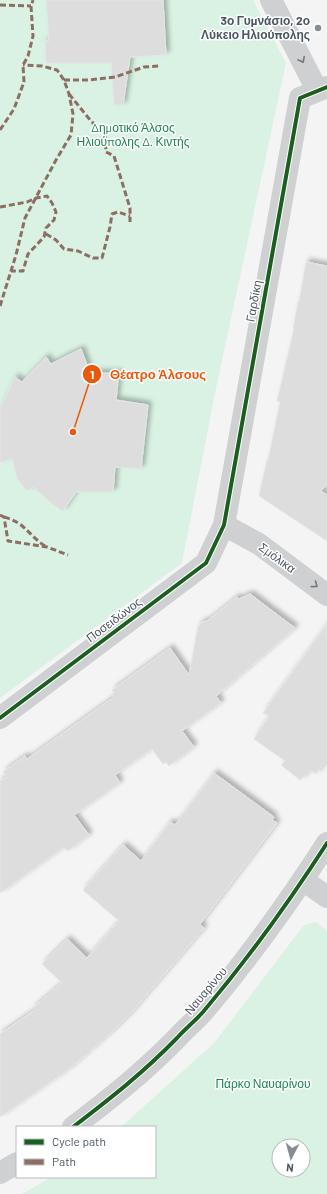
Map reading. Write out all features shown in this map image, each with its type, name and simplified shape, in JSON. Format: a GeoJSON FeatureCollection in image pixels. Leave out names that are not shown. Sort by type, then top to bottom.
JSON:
{"type":"FeatureCollection","features":[{"type":"Feature","properties":{"kind":"street"},"geometry":{"type":"LineString","coordinates":[[271,0],[322,89]]}},
{"type":"Feature","properties":{"kind":"street","name":"Γαρδίκη"},"geometry":{"type":"LineString","coordinates":[[224,525],[300,98],[322,89]]}},
{"type":"Feature","properties":{"kind":"street","name":"Σμόλικα"},"geometry":{"type":"LineString","coordinates":[[224,525],[259,544],[327,595]]}},
{"type":"Feature","properties":{"kind":"street","name":"Ποσειδώνος"},"geometry":{"type":"LineString","coordinates":[[0,718],[206,563],[224,525]]}},
{"type":"Feature","properties":{"kind":"street","name":"Ναυαρίνου"},"geometry":{"type":"LineString","coordinates":[[74,1126],[113,1097],[149,1066],[202,1013],[258,943],[303,880],[327,843]]}},
{"type":"Feature","properties":{"kind":"street"},"geometry":{"type":"LineString","coordinates":[[303,880],[327,877]]}},
{"type":"Feature","properties":{"kind":"street"},"geometry":{"type":"LineString","coordinates":[[303,880],[327,897]]}},
{"type":"Feature","properties":{"kind":"street"},"geometry":{"type":"LineString","coordinates":[[0,1174],[16,1164]]}},
{"type":"Feature","properties":{"kind":"green space","name":"Δημοτικό Άλσος Ηλιούπολης Δ. Κιντής"},"geometry":{"type":"Polygon","coordinates":[[[0,0],[253,0],[286,63],[215,393],[182,563],[0,698],[0,0]]]}},
{"type":"Feature","properties":{"kind":"green space","name":"Πάρκο Ναυαρίνου"},"geometry":{"type":"Polygon","coordinates":[[[316,922],[327,931],[327,1194],[22,1194],[49,1178],[156,1178],[156,1126],[122,1126],[214,1043],[304,925],[316,922]]]}},
{"type":"Feature","properties":{"kind":"building"},"geometry":{"type":"Polygon","coordinates":[[[46,0],[163,0],[166,55],[130,57],[123,105],[114,105],[111,63],[46,63],[45,41],[49,41],[46,0]]]}},
{"type":"Feature","properties":{"kind":"building"},"geometry":{"type":"Polygon","coordinates":[[[306,262],[327,266],[327,484],[321,491],[327,495],[327,541],[259,496],[280,402],[277,401],[294,329],[306,262]]]}},
{"type":"Feature","properties":{"kind":"building"},"geometry":{"type":"Polygon","coordinates":[[[81,349],[90,373],[119,373],[116,400],[148,405],[141,469],[115,467],[113,492],[76,492],[63,511],[51,503],[33,487],[27,491],[17,478],[12,459],[0,463],[0,408],[15,377],[22,382],[46,357],[51,364],[81,349]]]}},
{"type":"Feature","properties":{"kind":"building"},"geometry":{"type":"Polygon","coordinates":[[[250,594],[295,628],[216,696],[221,703],[182,731],[194,747],[169,766],[166,762],[163,764],[152,749],[115,775],[120,783],[74,815],[89,835],[68,851],[64,847],[0,893],[0,781],[7,777],[3,772],[25,756],[27,759],[114,697],[112,695],[114,693],[112,690],[170,648],[189,675],[198,626],[207,621],[237,597],[239,599],[250,594]]]}},
{"type":"Feature","properties":{"kind":"building"},"geometry":{"type":"Polygon","coordinates":[[[327,624],[327,759],[316,774],[311,770],[300,780],[281,765],[285,761],[254,739],[269,716],[263,713],[327,624]]]}},
{"type":"Feature","properties":{"kind":"building"},"geometry":{"type":"Polygon","coordinates":[[[214,773],[274,817],[272,820],[277,823],[200,924],[204,928],[130,1014],[113,1031],[68,1070],[0,1117],[0,1034],[35,1010],[33,1008],[62,983],[42,964],[67,939],[87,958],[119,921],[83,890],[123,845],[141,861],[170,822],[175,825],[214,773]]]}},
{"type":"Feature","properties":{"kind":"marked path"},"geometry":{"type":"LineString","coordinates":[[0,130],[14,109],[24,82],[23,65],[28,56],[33,36],[31,6],[33,0]]}},
{"type":"Feature","properties":{"kind":"marked path"},"geometry":{"type":"LineString","coordinates":[[0,5],[31,6]]}},
{"type":"Feature","properties":{"kind":"marked path"},"geometry":{"type":"LineString","coordinates":[[0,306],[16,255],[25,218],[71,135],[73,114],[69,94],[64,80],[57,70],[42,66],[23,65]]}},
{"type":"Feature","properties":{"kind":"marked path"},"geometry":{"type":"LineString","coordinates":[[64,80],[88,80],[115,77],[144,67],[159,66]]}},
{"type":"Feature","properties":{"kind":"marked path"},"geometry":{"type":"LineString","coordinates":[[69,94],[91,121],[105,134],[106,152],[114,156],[130,208],[130,222]]}},
{"type":"Feature","properties":{"kind":"marked path"},"geometry":{"type":"LineString","coordinates":[[0,207],[27,202],[36,198],[47,196],[56,212],[54,220],[46,228],[44,237],[28,254],[23,271],[11,271]]}},
{"type":"Feature","properties":{"kind":"marked path"},"geometry":{"type":"LineString","coordinates":[[46,234],[56,240],[64,249],[78,251],[93,258],[102,258],[112,214],[118,212],[130,216]]}},
{"type":"Feature","properties":{"kind":"marked path"},"geometry":{"type":"LineString","coordinates":[[0,515],[4,517],[8,541],[47,547],[68,555]]}},
{"type":"Feature","properties":{"kind":"marked path"},"geometry":{"type":"LineString","coordinates":[[4,517],[22,526],[45,546]]}},
{"type":"Feature","properties":{"kind":"cycle path"},"geometry":{"type":"LineString","coordinates":[[0,718],[206,563],[224,525],[300,98],[327,87]]}},
{"type":"Feature","properties":{"kind":"cycle path"},"geometry":{"type":"LineString","coordinates":[[74,1126],[140,1073],[203,1012],[268,930],[327,843]]}},
{"type":"Feature","properties":{"kind":"place","name":"3ο Γυμνάσιο, 2ο Λύκειο Ηλιούπολης"},"geometry":{"type":"Point","coordinates":[318,28]}},
{"type":"Feature","properties":{"kind":"place","name":"Θέατρο Άλσους"},"geometry":{"type":"Point","coordinates":[73,432]}}]}
